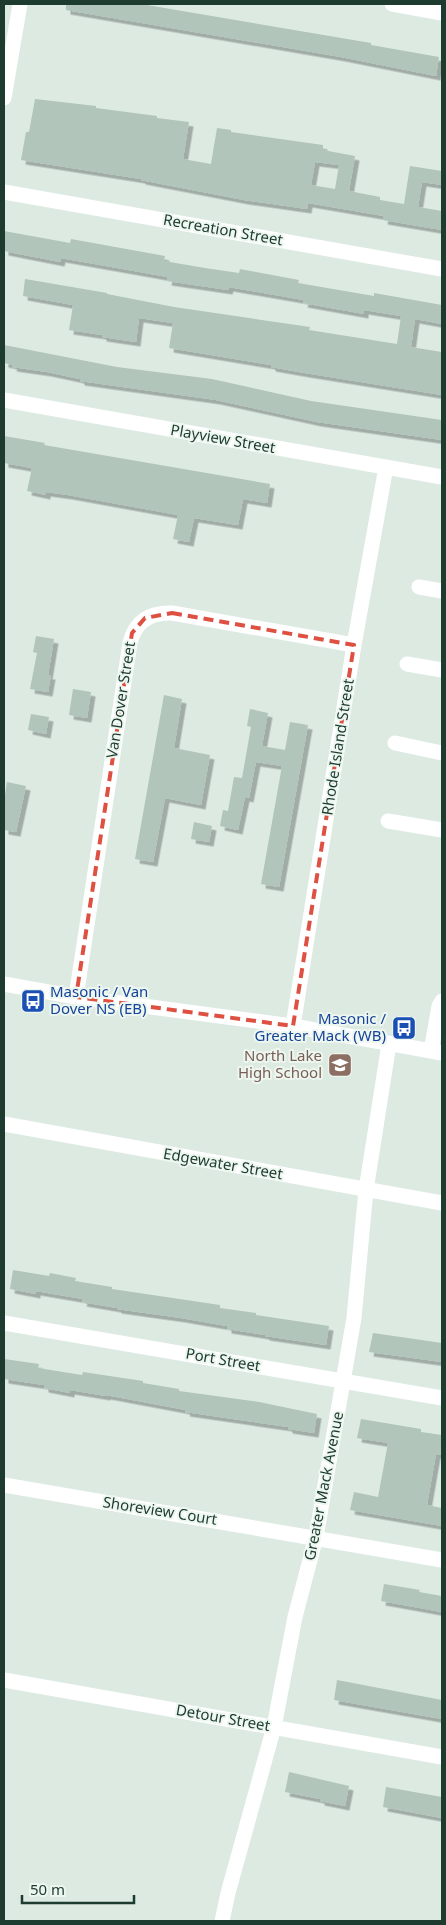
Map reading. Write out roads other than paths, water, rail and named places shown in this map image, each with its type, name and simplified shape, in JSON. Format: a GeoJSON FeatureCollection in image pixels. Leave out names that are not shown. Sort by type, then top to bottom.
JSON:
{"type":"FeatureCollection","features":[{"type":"Feature","properties":{"kind":"street"},"geometry":{"type":"LineString","coordinates":[[4,98],[20,4]]}},
{"type":"Feature","properties":{"kind":"street"},"geometry":{"type":"LineString","coordinates":[[392,4],[442,13]]}},
{"type":"Feature","properties":{"kind":"street","name":"Recreation Street"},"geometry":{"type":"LineString","coordinates":[[4,192],[442,268]]}},
{"type":"Feature","properties":{"kind":"street","name":"Playview Street"},"geometry":{"type":"LineString","coordinates":[[4,400],[442,477]]}},
{"type":"Feature","properties":{"kind":"street","name":"Rhode Island Street"},"geometry":{"type":"LineString","coordinates":[[293,1026],[354,645],[386,467]]}},
{"type":"Feature","properties":{"kind":"street"},"geometry":{"type":"LineString","coordinates":[[419,587],[442,591]]}},
{"type":"Feature","properties":{"kind":"street","name":"Van Dover Street"},"geometry":{"type":"LineString","coordinates":[[76,998],[130,643],[136,626],[145,618],[172,613],[354,645]]}},
{"type":"Feature","properties":{"kind":"street"},"geometry":{"type":"LineString","coordinates":[[407,664],[442,670]]}},
{"type":"Feature","properties":{"kind":"street"},"geometry":{"type":"LineString","coordinates":[[395,743],[442,753]]}},
{"type":"Feature","properties":{"kind":"street"},"geometry":{"type":"LineString","coordinates":[[388,821],[442,830]]}},
{"type":"Feature","properties":{"kind":"street"},"geometry":{"type":"LineString","coordinates":[[4,984],[76,998],[293,1026],[437,1052],[439,1006],[442,1002]]}},
{"type":"Feature","properties":{"kind":"street","name":"Greater Mack Avenue"},"geometry":{"type":"LineString","coordinates":[[222,1921],[274,1727],[295,1617],[316,1537],[355,1309],[366,1190],[389,1044]]}},
{"type":"Feature","properties":{"kind":"street","name":"Edgewater Street"},"geometry":{"type":"LineString","coordinates":[[4,1124],[442,1203]]}},
{"type":"Feature","properties":{"kind":"street","name":"Port Street"},"geometry":{"type":"LineString","coordinates":[[4,1323],[442,1398]]}},
{"type":"Feature","properties":{"kind":"street","name":"Shoreview Court"},"geometry":{"type":"LineString","coordinates":[[4,1485],[442,1560]]}},
{"type":"Feature","properties":{"kind":"street","name":"Detour Street"},"geometry":{"type":"LineString","coordinates":[[4,1680],[442,1757]]}},
{"type":"Feature","properties":{"kind":"place","name":"Masonic / Van Dover NS (EB)"},"geometry":{"type":"Point","coordinates":[33,1001]}},
{"type":"Feature","properties":{"kind":"place","name":"Masonic / Greater Mack (WB)"},"geometry":{"type":"Point","coordinates":[404,1028]}},
{"type":"Feature","properties":{"kind":"place","name":"North Lake High School"},"geometry":{"type":"Point","coordinates":[340,1065]}}]}
